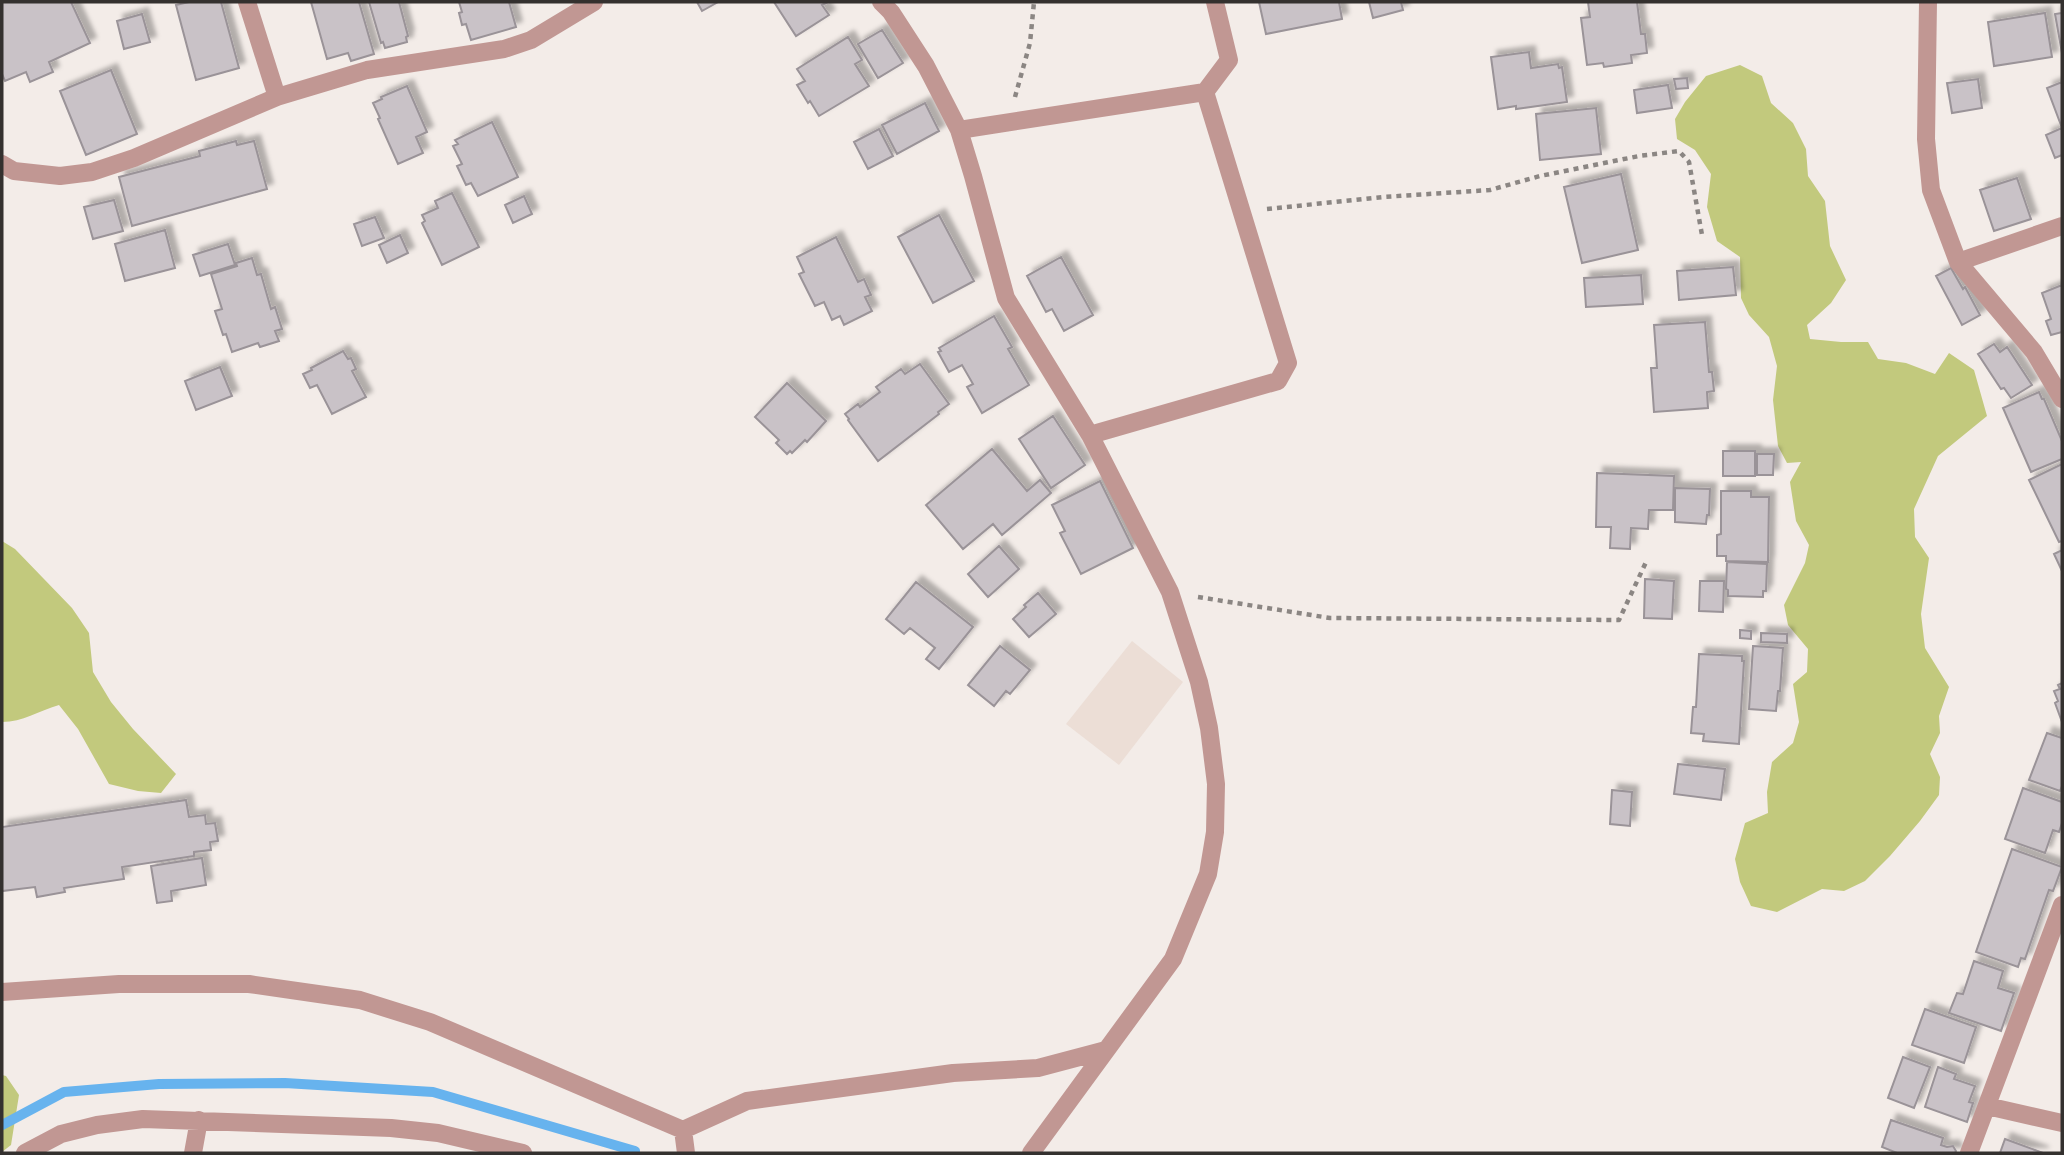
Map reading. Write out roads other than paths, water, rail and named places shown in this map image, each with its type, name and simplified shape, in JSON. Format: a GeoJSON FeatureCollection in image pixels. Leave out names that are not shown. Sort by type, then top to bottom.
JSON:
{"type":"FeatureCollection","features":[{"type":"Feature","properties":{"kind":"street"},"geometry":{"type":"LineString","coordinates":[[247,2],[277,97]]}},
{"type":"Feature","properties":{"kind":"street"},"geometry":{"type":"LineString","coordinates":[[2,164],[14,171],[60,176],[92,172],[134,158],[277,97],[367,70],[504,49],[531,40],[594,2]]}},
{"type":"Feature","properties":{"kind":"street"},"geometry":{"type":"LineString","coordinates":[[881,2],[891,12],[926,66],[959,130],[1006,298],[1090,435],[1170,592],[1199,682],[1209,728],[1216,784],[1215,832],[1208,874],[1174,959],[1031,1153]]}},
{"type":"Feature","properties":{"kind":"street"},"geometry":{"type":"LineString","coordinates":[[959,130],[1205,92],[1229,60],[1215,2]]}},
{"type":"Feature","properties":{"kind":"street"},"geometry":{"type":"LineString","coordinates":[[1928,2],[1926,139],[1931,190],[1958,262],[2034,352],[2062,399]]}},
{"type":"Feature","properties":{"kind":"street"},"geometry":{"type":"LineString","coordinates":[[1090,435],[1278,381],[1288,363],[1205,92]]}},
{"type":"Feature","properties":{"kind":"street"},"geometry":{"type":"LineString","coordinates":[[1958,262],[2062,226]]}},
{"type":"Feature","properties":{"kind":"street"},"geometry":{"type":"LineString","coordinates":[[1969,1153],[2062,905]]}},
{"type":"Feature","properties":{"kind":"street"},"geometry":{"type":"LineString","coordinates":[[2,992],[119,984],[249,984],[360,1000],[430,1022],[683,1130],[747,1101],[953,1073],[1038,1069],[1106,1050]]}},
{"type":"Feature","properties":{"kind":"street"},"geometry":{"type":"LineString","coordinates":[[1987,1106],[2062,1122]]}},
{"type":"Feature","properties":{"kind":"street"},"geometry":{"type":"LineString","coordinates":[[25,1153],[61,1135],[97,1125],[144,1119],[391,1128],[438,1133],[523,1153]]}},
{"type":"Feature","properties":{"kind":"street"},"geometry":{"type":"LineString","coordinates":[[193,1153],[199,1120]]}},
{"type":"Feature","properties":{"kind":"street"},"geometry":{"type":"LineString","coordinates":[[683,1130],[686,1153]]}},
{"type":"Feature","properties":{"kind":"waterway"},"geometry":{"type":"LineString","coordinates":[[2,1125],[64,1092],[159,1084],[285,1083],[433,1092],[635,1151]]}}]}
